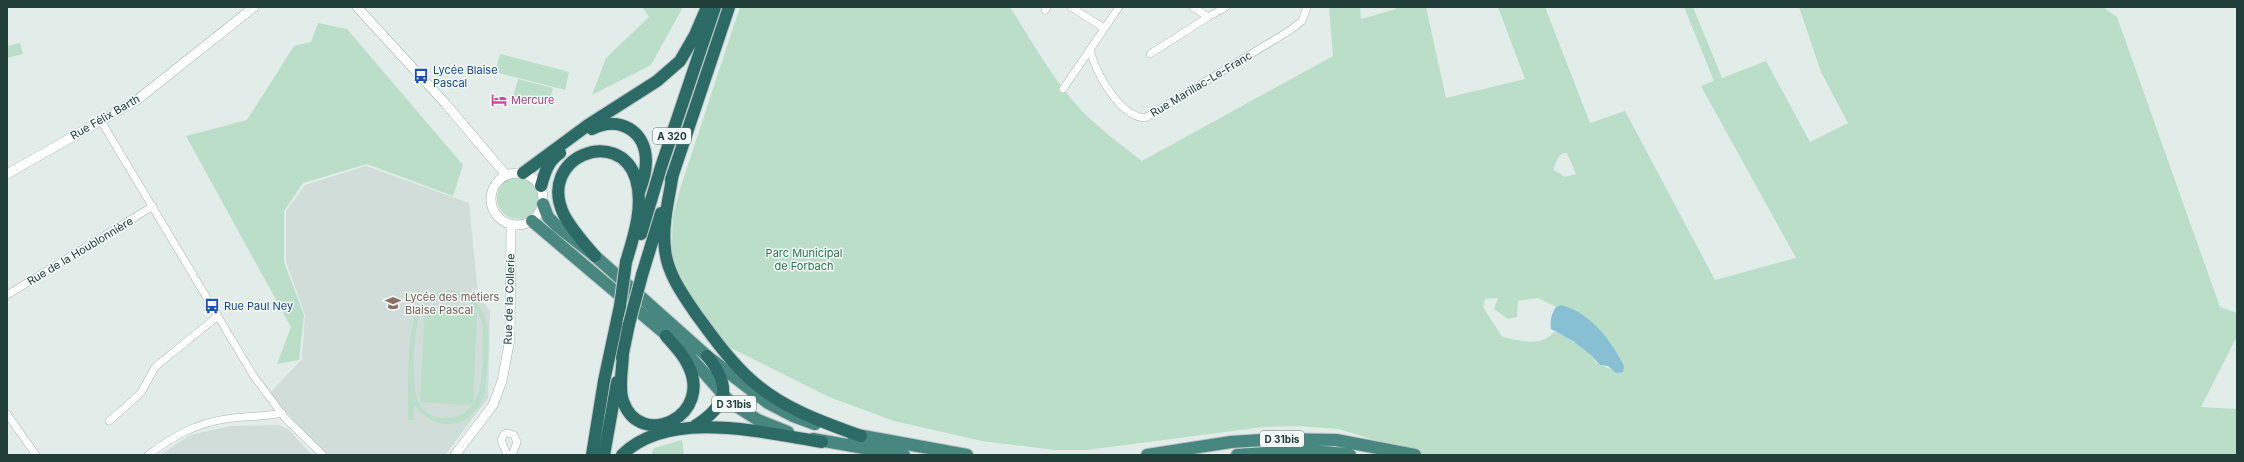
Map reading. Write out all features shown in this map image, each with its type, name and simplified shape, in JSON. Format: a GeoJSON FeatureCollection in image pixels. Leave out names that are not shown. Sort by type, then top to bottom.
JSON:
{"type":"FeatureCollection","features":[{"type":"Feature","properties":{"kind":"highway"},"geometry":{"type":"LineString","coordinates":[[523,173],[588,124],[657,81],[680,61],[695,35],[707,7]]}},
{"type":"Feature","properties":{"kind":"highway","name":"A 320"},"geometry":{"type":"LineString","coordinates":[[629,264],[715,7]]}},
{"type":"Feature","properties":{"kind":"highway","name":"A 320"},"geometry":{"type":"LineString","coordinates":[[604,455],[608,424],[623,352],[642,275],[673,173],[729,7]]}},
{"type":"Feature","properties":{"kind":"highway"},"geometry":{"type":"LineString","coordinates":[[541,186],[546,168],[553,157],[594,128],[607,123],[619,123],[630,127],[637,134],[644,150],[645,172],[639,193],[636,227],[604,381],[592,455]]}},
{"type":"Feature","properties":{"kind":"highway"},"geometry":{"type":"LineString","coordinates":[[595,256],[577,235],[564,214],[560,197],[560,181],[567,166],[579,156],[593,151],[606,152],[617,156],[629,166],[636,178],[639,193]]}},
{"type":"Feature","properties":{"kind":"highway"},"geometry":{"type":"LineString","coordinates":[[673,173],[665,224],[665,249],[669,266],[678,286],[695,312],[723,351],[751,380],[778,400],[807,416],[861,436]]}},
{"type":"Feature","properties":{"kind":"highway","name":"D 31bis"},"geometry":{"type":"LineString","coordinates":[[543,204],[548,217],[556,226],[595,256],[707,356],[768,403],[793,416],[830,429],[966,455]]}},
{"type":"Feature","properties":{"kind":"highway","name":"D 31bis"},"geometry":{"type":"LineString","coordinates":[[532,221],[666,336],[696,363],[723,396],[745,412],[775,429],[822,442],[904,455]]}},
{"type":"Feature","properties":{"kind":"highway"},"geometry":{"type":"LineString","coordinates":[[623,352],[622,394],[627,410],[634,417],[647,424],[658,425],[669,423],[681,417],[691,403],[694,388],[687,362],[666,336]]}},
{"type":"Feature","properties":{"kind":"highway"},"geometry":{"type":"LineString","coordinates":[[695,426],[713,414],[723,400],[722,377],[707,356]]}},
{"type":"Feature","properties":{"kind":"highway"},"geometry":{"type":"LineString","coordinates":[[622,455],[631,446],[647,438],[695,426],[721,427],[822,442]]}},
{"type":"Feature","properties":{"kind":"highway","name":"D 31bis"},"geometry":{"type":"LineString","coordinates":[[1147,455],[1231,442],[1278,439],[1336,440],[1415,455]]}},
{"type":"Feature","properties":{"kind":"highway","name":"D 31bis"},"geometry":{"type":"LineString","coordinates":[[1236,455],[1284,452],[1337,453],[1350,455]]}},
{"type":"Feature","properties":{"kind":"street","name":"Rue Félix Barth"},"geometry":{"type":"LineString","coordinates":[[7,174],[137,100],[254,7]]}},
{"type":"Feature","properties":{"kind":"street"},"geometry":{"type":"LineString","coordinates":[[357,7],[421,76],[506,175]]}},
{"type":"Feature","properties":{"kind":"street"},"geometry":{"type":"LineString","coordinates":[[1071,7],[1104,28]]}},
{"type":"Feature","properties":{"kind":"street"},"geometry":{"type":"LineString","coordinates":[[1063,89],[1119,7]]}},
{"type":"Feature","properties":{"kind":"street"},"geometry":{"type":"LineString","coordinates":[[1193,7],[1208,17]]}},
{"type":"Feature","properties":{"kind":"street"},"geometry":{"type":"LineString","coordinates":[[1150,54],[1226,7]]}},
{"type":"Feature","properties":{"kind":"street","name":"Rue Marillac-Le-Franc"},"geometry":{"type":"LineString","coordinates":[[1090,50],[1095,68],[1123,108],[1137,117],[1145,118],[1289,31],[1302,22],[1307,7]]}},
{"type":"Feature","properties":{"kind":"street"},"geometry":{"type":"LineString","coordinates":[[101,121],[253,375],[282,413],[323,455]]}},
{"type":"Feature","properties":{"kind":"street"},"geometry":{"type":"LineString","coordinates":[[523,173],[530,175],[541,186],[544,195],[543,204],[539,214],[532,221],[522,225],[511,225],[498,216],[491,202],[494,186],[506,175],[523,173]]}},
{"type":"Feature","properties":{"kind":"street","name":"Rue de la Houblonnière"},"geometry":{"type":"LineString","coordinates":[[7,295],[153,206]]}},
{"type":"Feature","properties":{"kind":"street","name":"Rue de la Collerie"},"geometry":{"type":"LineString","coordinates":[[455,455],[493,405],[502,381],[510,339],[511,225]]}},
{"type":"Feature","properties":{"kind":"street"},"geometry":{"type":"LineString","coordinates":[[109,421],[141,393],[155,367],[218,316]]}},
{"type":"Feature","properties":{"kind":"street"},"geometry":{"type":"LineString","coordinates":[[148,455],[169,439],[185,430],[203,424],[226,419],[267,416],[282,413]]}},
{"type":"Feature","properties":{"kind":"street"},"geometry":{"type":"LineString","coordinates":[[7,414],[36,455]]}},
{"type":"Feature","properties":{"kind":"street"},"geometry":{"type":"LineString","coordinates":[[506,455],[501,440],[504,434],[508,433],[514,435],[517,442],[512,455]]}},
{"type":"Feature","properties":{"kind":"shaded area","name":"Lycée des métiers Blaise Pascal"},"geometry":{"type":"Polygon","coordinates":[[[366,166],[469,203],[478,295],[490,311],[488,398],[445,455],[327,455],[309,439],[270,393],[302,359],[305,315],[286,262],[286,211],[305,185],[366,166]]]}},
{"type":"Feature","properties":{"kind":"shaded area"},"geometry":{"type":"Polygon","coordinates":[[[279,425],[289,430],[312,455],[161,455],[190,435],[231,426],[279,425]]]}},
{"type":"Feature","properties":{"kind":"green space"},"geometry":{"type":"Polygon","coordinates":[[[642,7],[683,7],[651,65],[592,95],[606,58],[649,17],[642,7]]]}},
{"type":"Feature","properties":{"kind":"green space","name":"Parc Municipal de Forbach"},"geometry":{"type":"Polygon","coordinates":[[[740,7],[1010,7],[1043,60],[1061,86],[1081,110],[1118,143],[1142,161],[1333,56],[1329,7],[1360,7],[1361,19],[1396,9],[1396,7],[1426,7],[1446,98],[1525,79],[1498,7],[1545,7],[1590,123],[1625,111],[1715,280],[1796,258],[1701,86],[1714,81],[1684,7],[1693,7],[1722,78],[1766,61],[1810,142],[1848,123],[1821,72],[1799,7],[2103,7],[2117,17],[2220,307],[2237,313],[2237,336],[2201,407],[2237,409],[2237,455],[1422,455],[1339,429],[1298,426],[1263,427],[1087,450],[1056,450],[982,441],[894,421],[829,397],[727,346],[690,297],[671,264],[673,216],[680,189],[740,7]],[[1563,153],[1559,156],[1553,169],[1565,177],[1576,174],[1567,153],[1563,153]],[[1498,298],[1485,299],[1483,307],[1502,337],[1530,342],[1543,340],[1554,332],[1564,336],[1583,348],[1597,363],[1616,372],[1561,305],[1556,307],[1538,298],[1518,301],[1517,317],[1508,319],[1494,309],[1498,298]]]}},
{"type":"Feature","properties":{"kind":"green space"},"geometry":{"type":"Polygon","coordinates":[[[318,23],[347,29],[463,165],[453,196],[367,164],[303,183],[284,211],[284,262],[304,315],[299,360],[277,364],[291,327],[186,136],[247,120],[294,46],[311,42],[318,23]]]}},
{"type":"Feature","properties":{"kind":"green space"},"geometry":{"type":"Polygon","coordinates":[[[20,43],[23,54],[7,58],[7,46],[20,43]]]}},
{"type":"Feature","properties":{"kind":"green space"},"geometry":{"type":"Polygon","coordinates":[[[500,54],[569,72],[565,90],[495,72],[500,54]]]}},
{"type":"Feature","properties":{"kind":"green space"},"geometry":{"type":"Polygon","coordinates":[[[518,79],[553,88],[548,106],[513,97],[518,79]]]}},
{"type":"Feature","properties":{"kind":"green space"},"geometry":{"type":"Polygon","coordinates":[[[518,177],[533,183],[539,198],[533,213],[518,219],[503,213],[497,198],[503,183],[518,177]]]}},
{"type":"Feature","properties":{"kind":"green space"},"geometry":{"type":"Polygon","coordinates":[[[446,290],[467,296],[478,305],[484,317],[488,330],[489,345],[485,392],[480,404],[472,414],[464,420],[454,424],[444,424],[433,421],[423,415],[414,405],[413,420],[408,420],[408,376],[410,340],[413,324],[417,311],[422,302],[435,293],[446,290]],[[448,295],[439,297],[425,306],[419,317],[415,341],[414,383],[418,401],[420,405],[430,414],[442,418],[461,414],[471,407],[477,396],[481,383],[483,325],[476,309],[469,302],[459,297],[448,295]]]}},
{"type":"Feature","properties":{"kind":"green space"},"geometry":{"type":"Polygon","coordinates":[[[425,310],[477,313],[473,405],[420,402],[425,310]]]}},
{"type":"Feature","properties":{"kind":"green space"},"geometry":{"type":"Polygon","coordinates":[[[682,440],[684,455],[651,455],[654,448],[682,440]]]}},
{"type":"Feature","properties":{"kind":"water"},"geometry":{"type":"Polygon","coordinates":[[[1561,305],[1582,314],[1599,329],[1619,356],[1624,366],[1623,372],[1616,373],[1608,366],[1600,365],[1591,355],[1573,341],[1551,329],[1553,313],[1556,307],[1561,305]]]}},
{"type":"Feature","properties":{"kind":"place","name":"Lycée Blaise Pascal"},"geometry":{"type":"Point","coordinates":[421,76]}},
{"type":"Feature","properties":{"kind":"place","name":"Mercure"},"geometry":{"type":"Point","coordinates":[499,100]}},
{"type":"Feature","properties":{"kind":"place","name":"Lycée des métiers Blaise Pascal"},"geometry":{"type":"Point","coordinates":[393,303]}},
{"type":"Feature","properties":{"kind":"place","name":"Rue Paul Ney"},"geometry":{"type":"Point","coordinates":[212,306]}}]}
